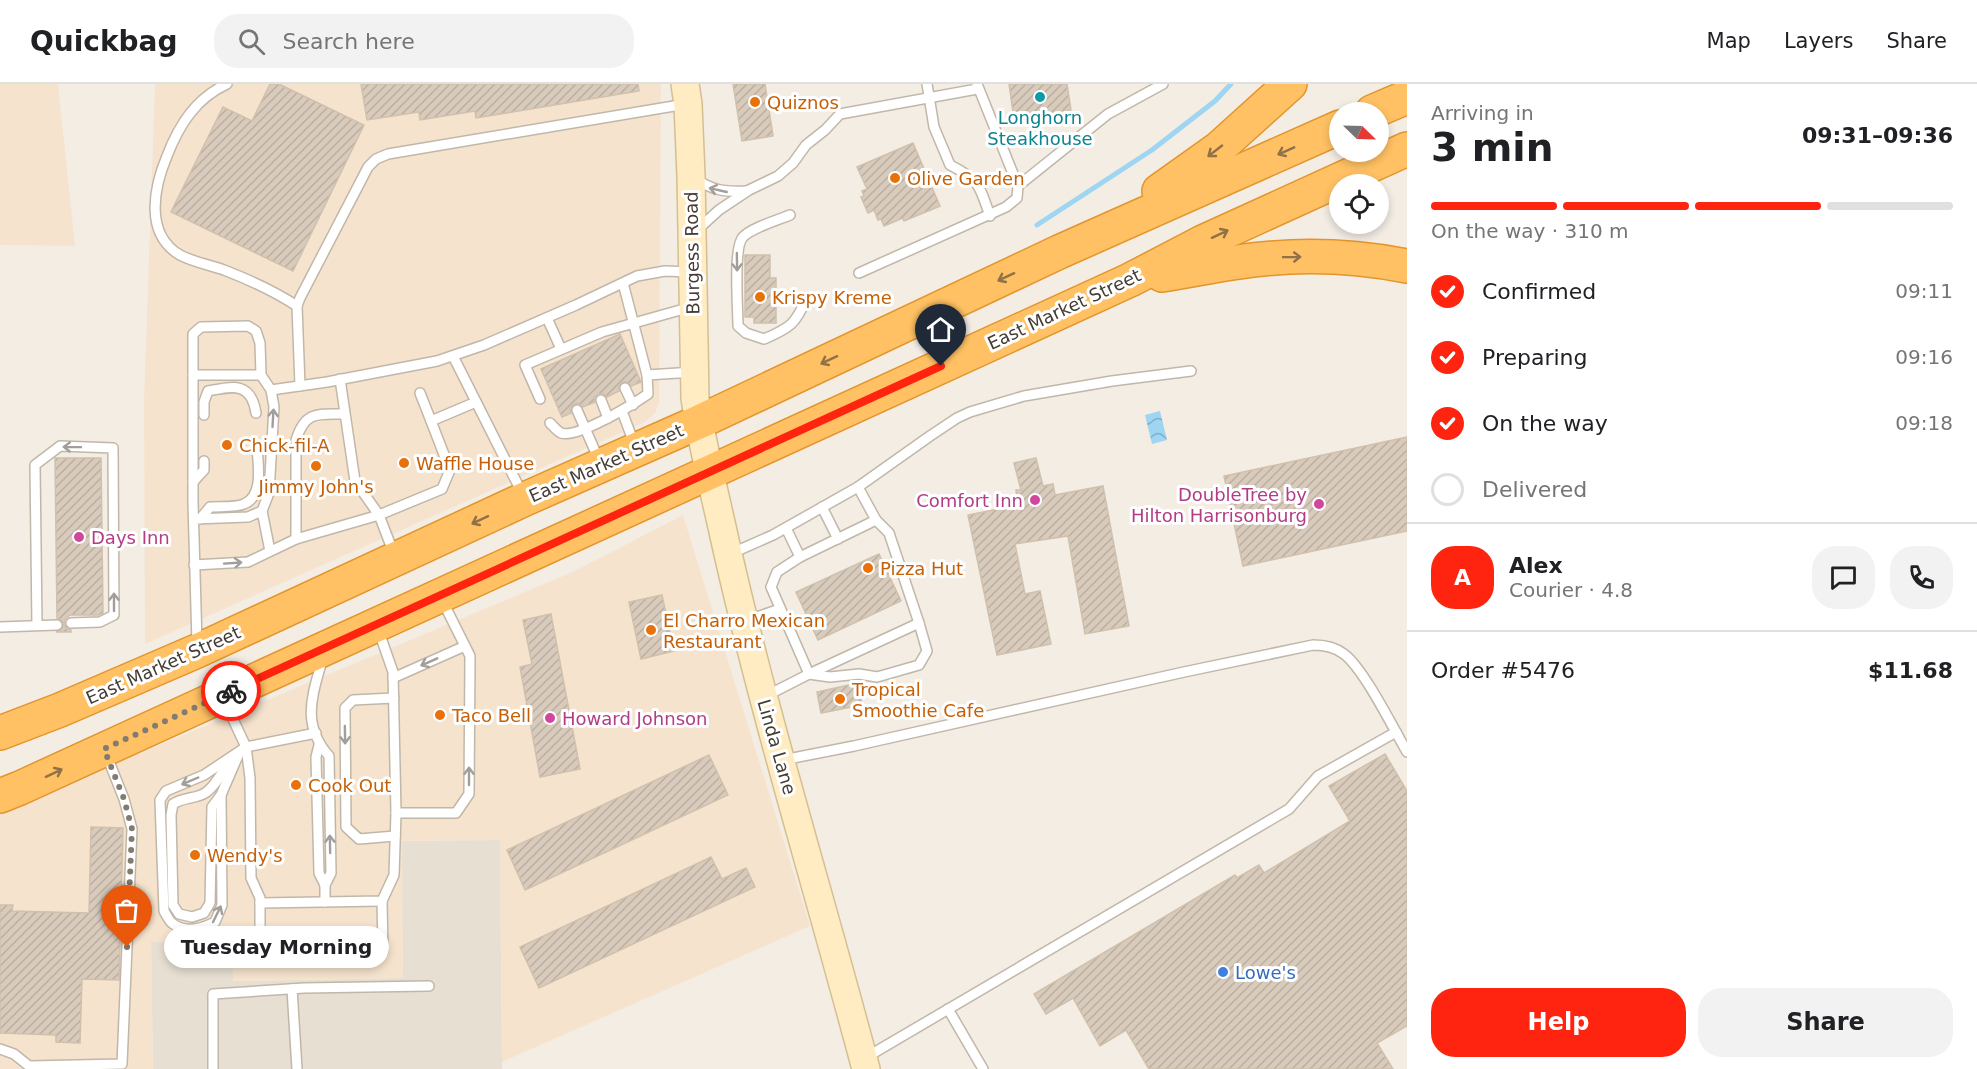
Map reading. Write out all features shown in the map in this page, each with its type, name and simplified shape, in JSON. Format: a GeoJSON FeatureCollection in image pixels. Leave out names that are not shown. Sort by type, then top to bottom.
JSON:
{"type":"FeatureCollection","features":[{"type":"Feature","properties":{"kind":"highway"},"geometry":{"type":"LineString","coordinates":[[1059,252],[1199,164],[1243,128],[1290,84]]}},
{"type":"Feature","properties":{"kind":"highway","name":"East Market Street"},"geometry":{"type":"LineString","coordinates":[[0,733],[60,710],[197,651],[525,499],[699,422],[1059,252],[1329,132]]}},
{"type":"Feature","properties":{"kind":"highway","name":"East Market Street"},"geometry":{"type":"LineString","coordinates":[[0,796],[1130,280],[1203,242],[1407,149]]}},
{"type":"Feature","properties":{"kind":"highway"},"geometry":{"type":"LineString","coordinates":[[1130,280],[1221,264],[1284,257],[1347,258],[1407,266]]}},
{"type":"Feature","properties":{"kind":"highway"},"geometry":{"type":"LineString","coordinates":[[222,695],[224,674],[230,659],[258,641],[291,626],[307,601]]}},
{"type":"Feature","properties":{"kind":"highway"},"geometry":{"type":"LineString","coordinates":[[104,749],[188,693],[196,681],[197,651]]}},
{"type":"Feature","properties":{"kind":"street","name":"Burgess Road"},"geometry":{"type":"LineString","coordinates":[[687,94],[691,176],[694,372],[699,422]]}},
{"type":"Feature","properties":{"kind":"street","name":"Linda Lane"},"geometry":{"type":"LineString","coordinates":[[699,422],[728,555],[763,697],[818,890],[864,1064]]}},
{"type":"Feature","properties":{"kind":"lane"},"geometry":{"type":"LineString","coordinates":[[227,84],[203,98],[190,111],[182,124],[167,153],[158,179],[155,219],[165,241],[181,255],[254,282],[276,292],[297,306]]}},
{"type":"Feature","properties":{"kind":"lane"},"geometry":{"type":"LineString","coordinates":[[927,84],[933,127],[950,165],[970,174],[979,184],[990,216]]}},
{"type":"Feature","properties":{"kind":"lane"},"geometry":{"type":"LineString","coordinates":[[1018,186],[1108,114],[1163,84]]}},
{"type":"Feature","properties":{"kind":"lane"},"geometry":{"type":"LineString","coordinates":[[692,235],[719,210],[749,190],[778,176],[793,163],[806,145],[840,114],[977,86],[1018,186],[1017,198],[990,216],[859,273]]}},
{"type":"Feature","properties":{"kind":"lane"},"geometry":{"type":"LineString","coordinates":[[300,386],[297,306],[368,166],[382,156],[687,94]]}},
{"type":"Feature","properties":{"kind":"lane"},"geometry":{"type":"LineString","coordinates":[[691,176],[713,190],[726,192],[749,190]]}},
{"type":"Feature","properties":{"kind":"lane"},"geometry":{"type":"LineString","coordinates":[[790,214],[751,231],[741,238],[737,251],[738,326],[754,337],[764,339],[770,337],[793,325],[807,297]]}},
{"type":"Feature","properties":{"kind":"lane"},"geometry":{"type":"LineString","coordinates":[[271,390],[340,380],[453,356],[547,318],[637,276],[677,270],[693,273]]}},
{"type":"Feature","properties":{"kind":"lane"},"geometry":{"type":"LineString","coordinates":[[550,423],[560,432],[567,433],[585,428],[622,411],[648,394],[647,375],[623,283]]}},
{"type":"Feature","properties":{"kind":"lane"},"geometry":{"type":"LineString","coordinates":[[540,399],[525,365],[561,349],[580,347],[632,322],[693,306]]}},
{"type":"Feature","properties":{"kind":"lane"},"geometry":{"type":"LineString","coordinates":[[547,318],[561,349]]}},
{"type":"Feature","properties":{"kind":"lane"},"geometry":{"type":"LineString","coordinates":[[197,651],[194,565],[197,519],[193,482],[193,375],[194,334],[201,327],[248,326],[256,331],[260,343],[261,375],[271,390],[274,407],[269,493],[262,511],[270,551]]}},
{"type":"Feature","properties":{"kind":"lane"},"geometry":{"type":"LineString","coordinates":[[551,353],[555,363]]}},
{"type":"Feature","properties":{"kind":"lane"},"geometry":{"type":"LineString","coordinates":[[453,356],[525,499]]}},
{"type":"Feature","properties":{"kind":"lane"},"geometry":{"type":"LineString","coordinates":[[728,555],[786,528],[858,487],[957,418],[983,407],[1030,395],[1191,371]]}},
{"type":"Feature","properties":{"kind":"lane"},"geometry":{"type":"LineString","coordinates":[[647,375],[694,372]]}},
{"type":"Feature","properties":{"kind":"lane"},"geometry":{"type":"LineString","coordinates":[[193,375],[261,375]]}},
{"type":"Feature","properties":{"kind":"lane"},"geometry":{"type":"LineString","coordinates":[[340,380],[355,481],[379,515],[396,559]]}},
{"type":"Feature","properties":{"kind":"lane"},"geometry":{"type":"LineString","coordinates":[[204,415],[204,402],[208,391],[224,388],[240,389],[249,393],[254,400],[256,413]]}},
{"type":"Feature","properties":{"kind":"lane"},"geometry":{"type":"LineString","coordinates":[[626,388],[633,405]]}},
{"type":"Feature","properties":{"kind":"lane"},"geometry":{"type":"LineString","coordinates":[[194,565],[248,562],[296,539],[379,515],[442,489],[450,471],[420,393]]}},
{"type":"Feature","properties":{"kind":"lane"},"geometry":{"type":"LineString","coordinates":[[601,400],[608,418]]}},
{"type":"Feature","properties":{"kind":"lane"},"geometry":{"type":"LineString","coordinates":[[431,421],[476,402]]}},
{"type":"Feature","properties":{"kind":"lane"},"geometry":{"type":"LineString","coordinates":[[577,410],[601,465]]}},
{"type":"Feature","properties":{"kind":"lane"},"geometry":{"type":"LineString","coordinates":[[622,411],[636,450]]}},
{"type":"Feature","properties":{"kind":"lane"},"geometry":{"type":"LineString","coordinates":[[296,539],[296,440],[301,426],[314,416],[344,414]]}},
{"type":"Feature","properties":{"kind":"lane"},"geometry":{"type":"LineString","coordinates":[[37,625],[35,465],[60,446],[113,448],[114,615],[100,622],[71,623]]}},
{"type":"Feature","properties":{"kind":"lane"},"geometry":{"type":"LineString","coordinates":[[197,519],[210,507],[243,505],[254,496],[258,482],[257,447]]}},
{"type":"Feature","properties":{"kind":"lane"},"geometry":{"type":"LineString","coordinates":[[193,482],[204,470],[204,461]]}},
{"type":"Feature","properties":{"kind":"lane"},"geometry":{"type":"LineString","coordinates":[[809,674],[830,677],[859,674],[877,677],[919,664],[927,651],[889,533],[876,520],[858,487]]}},
{"type":"Feature","properties":{"kind":"lane"},"geometry":{"type":"LineString","coordinates":[[822,507],[838,539]]}},
{"type":"Feature","properties":{"kind":"lane"},"geometry":{"type":"LineString","coordinates":[[197,519],[248,517],[262,511]]}},
{"type":"Feature","properties":{"kind":"lane"},"geometry":{"type":"LineString","coordinates":[[809,674],[771,587],[777,572],[800,557],[876,520]]}},
{"type":"Feature","properties":{"kind":"lane"},"geometry":{"type":"LineString","coordinates":[[786,528],[800,557]]}},
{"type":"Feature","properties":{"kind":"lane"},"geometry":{"type":"LineString","coordinates":[[396,813],[456,813],[469,794],[470,656],[440,596]]}},
{"type":"Feature","properties":{"kind":"lane"},"geometry":{"type":"LineString","coordinates":[[744,621],[780,609]]}},
{"type":"Feature","properties":{"kind":"lane"},"geometry":{"type":"LineString","coordinates":[[763,697],[919,623]]}},
{"type":"Feature","properties":{"kind":"lane"},"geometry":{"type":"LineString","coordinates":[[0,627],[57,625]]}},
{"type":"Feature","properties":{"kind":"lane"},"geometry":{"type":"LineString","coordinates":[[222,695],[250,778],[251,878],[260,898],[260,950],[267,959],[374,958],[383,951],[382,902],[394,874],[396,813],[393,672],[376,625]]}},
{"type":"Feature","properties":{"kind":"lane"},"geometry":{"type":"LineString","coordinates":[[780,761],[1313,645],[1333,648],[1350,658],[1407,752]]}},
{"type":"Feature","properties":{"kind":"lane"},"geometry":{"type":"LineString","coordinates":[[393,678],[465,646]]}},
{"type":"Feature","properties":{"kind":"lane"},"geometry":{"type":"LineString","coordinates":[[325,902],[325,885],[331,873],[328,756],[319,745],[310,707],[326,648]]}},
{"type":"Feature","properties":{"kind":"lane"},"geometry":{"type":"LineString","coordinates":[[394,698],[353,700],[345,708],[346,827],[359,839],[395,837]]}},
{"type":"Feature","properties":{"kind":"lane"},"geometry":{"type":"LineString","coordinates":[[864,1064],[948,1009],[1289,809],[1318,776],[1396,732]]}},
{"type":"Feature","properties":{"kind":"lane"},"geometry":{"type":"LineString","coordinates":[[221,795],[222,905],[215,922],[201,929],[172,924],[164,911],[160,800],[166,791],[204,775],[239,751],[316,733]]}},
{"type":"Feature","properties":{"kind":"lane"},"geometry":{"type":"LineString","coordinates":[[0,1049],[14,1054],[29,1065],[122,1064],[132,829],[124,799],[104,749]]}},
{"type":"Feature","properties":{"kind":"lane"},"geometry":{"type":"LineString","coordinates":[[239,751],[221,795],[212,807],[210,903],[204,913],[192,917],[179,914],[173,905],[171,815],[173,804],[180,799],[205,793],[222,775],[239,751]]}},
{"type":"Feature","properties":{"kind":"lane"},"geometry":{"type":"LineString","coordinates":[[260,903],[382,902]]}},
{"type":"Feature","properties":{"kind":"lane"},"geometry":{"type":"LineString","coordinates":[[213,1069],[213,994],[292,989],[429,986]]}},
{"type":"Feature","properties":{"kind":"lane"},"geometry":{"type":"LineString","coordinates":[[292,989],[297,1069]]}},
{"type":"Feature","properties":{"kind":"lane"},"geometry":{"type":"LineString","coordinates":[[948,1009],[983,1069]]}},
{"type":"Feature","properties":{"kind":"shaded area"},"geometry":{"type":"Polygon","coordinates":[[[0,84],[58,84],[75,246],[0,245],[0,84]]]}},
{"type":"Feature","properties":{"kind":"shaded area"},"geometry":{"type":"Polygon","coordinates":[[[155,84],[661,84],[659,402],[655,413],[645,422],[145,644],[144,402],[155,84]]]}},
{"type":"Feature","properties":{"kind":"shaded area"},"geometry":{"type":"Polygon","coordinates":[[[683,515],[810,926],[502,1062],[500,840],[402,841],[403,978],[233,981],[232,941],[151,942],[153,1069],[0,1069],[0,809],[148,750],[575,571],[683,515]]]}},
{"type":"Feature","properties":{"kind":"shaded area"},"geometry":{"type":"Polygon","coordinates":[[[500,840],[502,1069],[153,1069],[151,942],[233,941],[233,981],[403,978],[401,841],[500,840]]]}},
{"type":"Feature","properties":{"kind":"water"},"geometry":{"type":"Polygon","coordinates":[[[1160,411],[1167,440],[1152,444],[1145,415],[1160,411]]]}},
{"type":"Feature","properties":{"kind":"building"},"geometry":{"type":"Polygon","coordinates":[[[270,84],[279,84],[364,125],[293,271],[171,212],[223,107],[252,121],[270,84]]]}},
{"type":"Feature","properties":{"kind":"building"},"geometry":{"type":"Polygon","coordinates":[[[361,84],[638,84],[639,91],[476,118],[475,111],[420,120],[419,112],[367,120],[361,84]]]}},
{"type":"Feature","properties":{"kind":"building"},"geometry":{"type":"Polygon","coordinates":[[[733,84],[765,84],[773,136],[742,141],[733,84]]]}},
{"type":"Feature","properties":{"kind":"building","name":"Longhorn Steakhouse"},"geometry":{"type":"Polygon","coordinates":[[[1009,84],[1067,84],[1071,110],[1014,119],[1009,84]]]}},
{"type":"Feature","properties":{"kind":"building","name":"Olive Garden"},"geometry":{"type":"Polygon","coordinates":[[[913,143],[940,206],[904,221],[903,218],[884,226],[881,219],[878,220],[874,210],[868,213],[861,197],[864,196],[862,191],[867,189],[857,167],[913,143]]]}},
{"type":"Feature","properties":{"kind":"building","name":"Krispy Kreme"},"geometry":{"type":"Polygon","coordinates":[[[745,255],[770,255],[770,278],[776,278],[776,323],[754,323],[754,317],[745,317],[745,255]]]}},
{"type":"Feature","properties":{"kind":"building"},"geometry":{"type":"Polygon","coordinates":[[[620,334],[641,382],[631,386],[628,382],[623,382],[619,385],[619,391],[607,397],[603,393],[598,394],[594,398],[595,402],[583,407],[578,403],[574,404],[570,409],[571,413],[562,417],[541,369],[620,334]]]}},
{"type":"Feature","properties":{"kind":"building","name":"DoubleTree by Hilton Harrisonburg"},"geometry":{"type":"Polygon","coordinates":[[[1407,437],[1407,531],[1243,566],[1224,476],[1407,437]]]}},
{"type":"Feature","properties":{"kind":"building","name":"Days Inn"},"geometry":{"type":"Polygon","coordinates":[[[55,458],[101,458],[103,613],[70,615],[65,619],[64,624],[71,632],[56,632],[64,625],[57,618],[55,458]]]}},
{"type":"Feature","properties":{"kind":"building"},"geometry":{"type":"Polygon","coordinates":[[[1036,458],[1043,486],[1053,484],[1055,495],[1103,486],[1129,626],[1085,634],[1068,536],[1015,544],[1025,594],[1040,591],[1051,644],[997,655],[968,515],[1018,505],[1016,490],[1021,490],[1014,463],[1036,458]]]}},
{"type":"Feature","properties":{"kind":"building"},"geometry":{"type":"Polygon","coordinates":[[[879,554],[901,601],[818,640],[796,592],[879,554]]]}},
{"type":"Feature","properties":{"kind":"building"},"geometry":{"type":"Polygon","coordinates":[[[662,595],[674,651],[641,659],[629,602],[662,595]]]}},
{"type":"Feature","properties":{"kind":"building","name":"Howard Johnson"},"geometry":{"type":"Polygon","coordinates":[[[551,614],[580,769],[540,777],[520,667],[532,664],[523,620],[551,614]]]}},
{"type":"Feature","properties":{"kind":"building","name":"Tropical Smoothie Cafe"},"geometry":{"type":"Polygon","coordinates":[[[858,683],[862,705],[821,713],[817,692],[858,683]]]}},
{"type":"Feature","properties":{"kind":"building"},"geometry":{"type":"Polygon","coordinates":[[[1385,754],[1407,791],[1407,1026],[1377,1043],[1393,1069],[1149,1069],[1126,1030],[1100,1046],[1073,998],[1046,1014],[1034,994],[1235,875],[1237,878],[1259,865],[1264,873],[1350,821],[1329,786],[1385,754]]]}},
{"type":"Feature","properties":{"kind":"building"},"geometry":{"type":"Polygon","coordinates":[[[709,755],[728,795],[525,890],[507,850],[709,755]]]}},
{"type":"Feature","properties":{"kind":"building"},"geometry":{"type":"Polygon","coordinates":[[[91,827],[123,828],[119,980],[82,979],[80,1043],[56,1042],[56,1035],[0,1033],[0,905],[13,905],[12,911],[89,913],[91,827]]]}},
{"type":"Feature","properties":{"kind":"building"},"geometry":{"type":"Polygon","coordinates":[[[711,857],[722,879],[746,868],[755,887],[539,988],[520,947],[711,857]]]}},
{"type":"Feature","properties":{"kind":"waterway"},"geometry":{"type":"LineString","coordinates":[[1037,225],[1152,150],[1215,101],[1231,84]]}},
{"type":"Feature","properties":{"kind":"way so far"},"geometry":{"type":"LineString","coordinates":[[127,947],[131,819],[104,749],[231,691]]}},
{"type":"Feature","properties":{"kind":"place","name":"Longhorn Steakhouse"},"geometry":{"type":"Point","coordinates":[1040,97]}},
{"type":"Feature","properties":{"kind":"place","name":"Quiznos"},"geometry":{"type":"Point","coordinates":[755,102]}},
{"type":"Feature","properties":{"kind":"place","name":"Olive Garden"},"geometry":{"type":"Point","coordinates":[895,178]}},
{"type":"Feature","properties":{"kind":"place","name":"Krispy Kreme"},"geometry":{"type":"Point","coordinates":[760,297]}},
{"type":"Feature","properties":{"kind":"place","name":"Chick-fil-A"},"geometry":{"type":"Point","coordinates":[227,445]}},
{"type":"Feature","properties":{"kind":"place","name":"Waffle House"},"geometry":{"type":"Point","coordinates":[404,463]}},
{"type":"Feature","properties":{"kind":"place","name":"Jimmy John's"},"geometry":{"type":"Point","coordinates":[316,466]}},
{"type":"Feature","properties":{"kind":"place","name":"Comfort Inn"},"geometry":{"type":"Point","coordinates":[1035,500]}},
{"type":"Feature","properties":{"kind":"place","name":"DoubleTree by Hilton Harrisonburg"},"geometry":{"type":"Point","coordinates":[1319,504]}},
{"type":"Feature","properties":{"kind":"place","name":"Days Inn"},"geometry":{"type":"Point","coordinates":[79,537]}},
{"type":"Feature","properties":{"kind":"place","name":"Pizza Hut"},"geometry":{"type":"Point","coordinates":[868,568]}},
{"type":"Feature","properties":{"kind":"place","name":"El Charro Mexican Restaurant"},"geometry":{"type":"Point","coordinates":[651,630]}},
{"type":"Feature","properties":{"kind":"place","name":"Tropical Smoothie Cafe"},"geometry":{"type":"Point","coordinates":[840,699]}},
{"type":"Feature","properties":{"kind":"place","name":"Taco Bell"},"geometry":{"type":"Point","coordinates":[440,715]}},
{"type":"Feature","properties":{"kind":"place","name":"Howard Johnson"},"geometry":{"type":"Point","coordinates":[550,718]}},
{"type":"Feature","properties":{"kind":"place","name":"Cook Out"},"geometry":{"type":"Point","coordinates":[296,785]}},
{"type":"Feature","properties":{"kind":"place","name":"Wendy's"},"geometry":{"type":"Point","coordinates":[195,855]}},
{"type":"Feature","properties":{"kind":"place","name":"Tuesday Morning"},"geometry":{"type":"Point","coordinates":[127,947]}},
{"type":"Feature","properties":{"kind":"place","name":"Lowe's"},"geometry":{"type":"Point","coordinates":[1223,972]}},
{"type":"Feature","properties":{"kind":"route"},"geometry":{"type":"LineString","coordinates":[[231,691],[941,366]]}}]}
